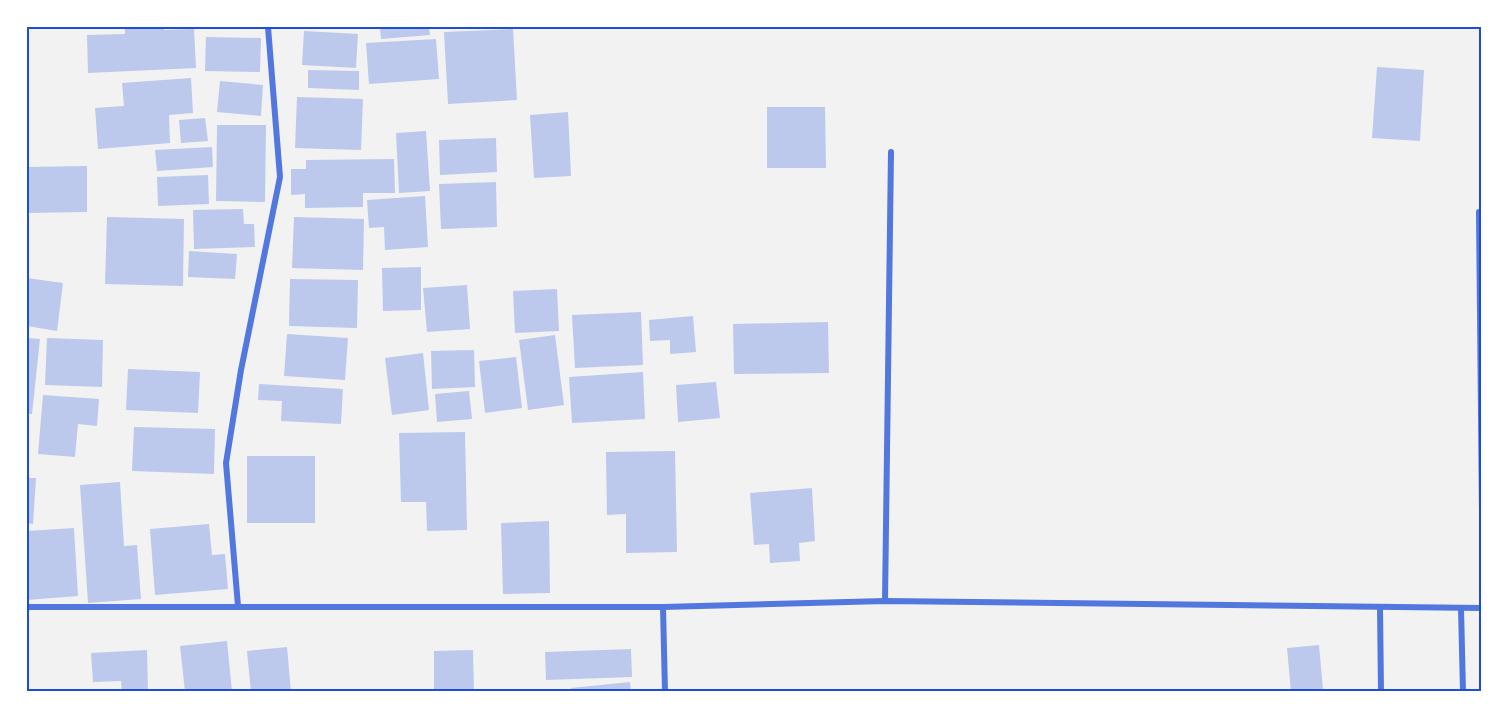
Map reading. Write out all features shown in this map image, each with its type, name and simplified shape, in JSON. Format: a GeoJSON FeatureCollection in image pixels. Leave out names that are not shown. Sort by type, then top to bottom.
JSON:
{"type":"FeatureCollection","features":[{"type":"Feature","properties":{"kind":"street"},"geometry":{"type":"LineString","coordinates":[[238,606],[226,463],[241,370],[280,177],[268,27]]}},
{"type":"Feature","properties":{"kind":"street"},"geometry":{"type":"LineString","coordinates":[[885,601],[891,152]]}},
{"type":"Feature","properties":{"kind":"street"},"geometry":{"type":"LineString","coordinates":[[1479,212],[1482,514]]}},
{"type":"Feature","properties":{"kind":"street"},"geometry":{"type":"LineString","coordinates":[[27,607],[663,607],[885,601],[1482,608]]}},
{"type":"Feature","properties":{"kind":"street"},"geometry":{"type":"LineString","coordinates":[[663,607],[665,692]]}},
{"type":"Feature","properties":{"kind":"street"},"geometry":{"type":"LineString","coordinates":[[1380,607],[1381,692]]}},
{"type":"Feature","properties":{"kind":"street"},"geometry":{"type":"LineString","coordinates":[[1461,608],[1463,692]]}},
{"type":"Feature","properties":{"kind":"building"},"geometry":{"type":"Polygon","coordinates":[[[125,27],[164,27],[164,30],[194,29],[196,68],[88,73],[87,35],[125,34],[125,27]]]}},
{"type":"Feature","properties":{"kind":"building"},"geometry":{"type":"Polygon","coordinates":[[[380,27],[429,27],[430,35],[381,39],[380,27]]]}},
{"type":"Feature","properties":{"kind":"building"},"geometry":{"type":"Polygon","coordinates":[[[513,29],[517,100],[448,104],[444,32],[513,29]]]}},
{"type":"Feature","properties":{"kind":"building"},"geometry":{"type":"Polygon","coordinates":[[[304,31],[358,34],[356,68],[302,65],[304,31]]]}},
{"type":"Feature","properties":{"kind":"building"},"geometry":{"type":"Polygon","coordinates":[[[206,37],[261,38],[260,72],[205,71],[206,37]]]}},
{"type":"Feature","properties":{"kind":"building"},"geometry":{"type":"Polygon","coordinates":[[[436,39],[439,79],[369,84],[366,43],[436,39]]]}},
{"type":"Feature","properties":{"kind":"building"},"geometry":{"type":"Polygon","coordinates":[[[1377,67],[1424,70],[1420,141],[1372,138],[1377,67]]]}},
{"type":"Feature","properties":{"kind":"building"},"geometry":{"type":"Polygon","coordinates":[[[308,70],[359,71],[359,90],[308,88],[308,70]]]}},
{"type":"Feature","properties":{"kind":"building"},"geometry":{"type":"Polygon","coordinates":[[[191,78],[193,113],[169,115],[170,143],[98,149],[95,108],[124,106],[122,83],[191,78]]]}},
{"type":"Feature","properties":{"kind":"building"},"geometry":{"type":"Polygon","coordinates":[[[220,81],[263,85],[261,116],[217,112],[220,81]]]}},
{"type":"Feature","properties":{"kind":"building"},"geometry":{"type":"Polygon","coordinates":[[[297,97],[363,99],[361,150],[295,148],[297,97]]]}},
{"type":"Feature","properties":{"kind":"building"},"geometry":{"type":"Polygon","coordinates":[[[767,107],[825,107],[826,168],[767,168],[767,107]]]}},
{"type":"Feature","properties":{"kind":"building"},"geometry":{"type":"Polygon","coordinates":[[[568,112],[571,176],[534,178],[530,115],[568,112]]]}},
{"type":"Feature","properties":{"kind":"building"},"geometry":{"type":"Polygon","coordinates":[[[205,118],[208,141],[181,143],[179,120],[205,118]]]}},
{"type":"Feature","properties":{"kind":"building"},"geometry":{"type":"Polygon","coordinates":[[[217,125],[266,125],[265,202],[216,201],[217,125]]]}},
{"type":"Feature","properties":{"kind":"building"},"geometry":{"type":"Polygon","coordinates":[[[426,131],[430,191],[399,193],[396,133],[426,131]]]}},
{"type":"Feature","properties":{"kind":"building"},"geometry":{"type":"Polygon","coordinates":[[[496,138],[497,172],[440,175],[439,140],[496,138]]]}},
{"type":"Feature","properties":{"kind":"building"},"geometry":{"type":"Polygon","coordinates":[[[212,147],[213,167],[157,171],[155,150],[212,147]]]}},
{"type":"Feature","properties":{"kind":"building"},"geometry":{"type":"Polygon","coordinates":[[[394,159],[395,193],[363,193],[363,207],[305,208],[305,194],[291,195],[291,169],[306,169],[306,160],[394,159]]]}},
{"type":"Feature","properties":{"kind":"building"},"geometry":{"type":"Polygon","coordinates":[[[87,166],[87,212],[27,213],[27,167],[87,166]]]}},
{"type":"Feature","properties":{"kind":"building"},"geometry":{"type":"Polygon","coordinates":[[[208,175],[209,204],[158,206],[157,177],[208,175]]]}},
{"type":"Feature","properties":{"kind":"building"},"geometry":{"type":"Polygon","coordinates":[[[496,182],[497,227],[441,229],[439,184],[496,182]]]}},
{"type":"Feature","properties":{"kind":"building"},"geometry":{"type":"Polygon","coordinates":[[[425,196],[428,247],[385,250],[384,227],[369,228],[367,200],[425,196]]]}},
{"type":"Feature","properties":{"kind":"building"},"geometry":{"type":"Polygon","coordinates":[[[243,209],[244,224],[254,224],[255,247],[194,249],[193,210],[243,209]]]}},
{"type":"Feature","properties":{"kind":"building"},"geometry":{"type":"Polygon","coordinates":[[[107,217],[184,219],[183,286],[105,284],[107,217]]]}},
{"type":"Feature","properties":{"kind":"building"},"geometry":{"type":"Polygon","coordinates":[[[294,217],[364,219],[363,270],[292,268],[294,217]]]}},
{"type":"Feature","properties":{"kind":"building"},"geometry":{"type":"Polygon","coordinates":[[[189,251],[237,254],[235,279],[188,277],[189,251]]]}},
{"type":"Feature","properties":{"kind":"building"},"geometry":{"type":"Polygon","coordinates":[[[421,267],[421,310],[383,311],[382,268],[421,267]]]}},
{"type":"Feature","properties":{"kind":"building"},"geometry":{"type":"Polygon","coordinates":[[[27,278],[63,283],[57,331],[27,326],[27,278]]]}},
{"type":"Feature","properties":{"kind":"building"},"geometry":{"type":"Polygon","coordinates":[[[290,279],[358,280],[357,328],[289,326],[290,279]]]}},
{"type":"Feature","properties":{"kind":"building"},"geometry":{"type":"Polygon","coordinates":[[[467,285],[470,329],[427,332],[423,288],[467,285]]]}},
{"type":"Feature","properties":{"kind":"building"},"geometry":{"type":"Polygon","coordinates":[[[557,289],[559,331],[515,333],[513,291],[557,289]]]}},
{"type":"Feature","properties":{"kind":"building"},"geometry":{"type":"Polygon","coordinates":[[[641,312],[643,365],[575,368],[572,315],[641,312]]]}},
{"type":"Feature","properties":{"kind":"building"},"geometry":{"type":"Polygon","coordinates":[[[693,316],[696,352],[670,354],[670,340],[650,341],[649,320],[693,316]]]}},
{"type":"Feature","properties":{"kind":"building"},"geometry":{"type":"Polygon","coordinates":[[[828,322],[829,373],[734,374],[733,324],[828,322]]]}},
{"type":"Feature","properties":{"kind":"building"},"geometry":{"type":"Polygon","coordinates":[[[287,334],[348,338],[345,380],[284,376],[287,334]]]}},
{"type":"Feature","properties":{"kind":"building"},"geometry":{"type":"Polygon","coordinates":[[[555,335],[564,405],[528,410],[519,340],[555,335]]]}},
{"type":"Feature","properties":{"kind":"building"},"geometry":{"type":"Polygon","coordinates":[[[27,338],[40,339],[32,414],[27,414],[27,338]]]}},
{"type":"Feature","properties":{"kind":"building"},"geometry":{"type":"Polygon","coordinates":[[[47,338],[103,340],[102,387],[45,385],[47,338]]]}},
{"type":"Feature","properties":{"kind":"building"},"geometry":{"type":"Polygon","coordinates":[[[474,350],[475,387],[432,389],[431,351],[474,350]]]}},
{"type":"Feature","properties":{"kind":"building"},"geometry":{"type":"Polygon","coordinates":[[[423,353],[429,410],[392,415],[385,358],[423,353]]]}},
{"type":"Feature","properties":{"kind":"building"},"geometry":{"type":"Polygon","coordinates":[[[516,357],[522,408],[485,413],[479,361],[516,357]]]}},
{"type":"Feature","properties":{"kind":"building"},"geometry":{"type":"Polygon","coordinates":[[[128,369],[200,372],[198,413],[126,410],[128,369]]]}},
{"type":"Feature","properties":{"kind":"building"},"geometry":{"type":"Polygon","coordinates":[[[643,372],[645,419],[572,423],[569,377],[643,372]]]}},
{"type":"Feature","properties":{"kind":"building"},"geometry":{"type":"Polygon","coordinates":[[[716,382],[720,418],[678,422],[676,385],[716,382]]]}},
{"type":"Feature","properties":{"kind":"building"},"geometry":{"type":"Polygon","coordinates":[[[259,384],[343,389],[341,424],[281,421],[282,401],[258,400],[259,384]]]}},
{"type":"Feature","properties":{"kind":"building"},"geometry":{"type":"Polygon","coordinates":[[[469,391],[472,419],[437,422],[435,394],[469,391]]]}},
{"type":"Feature","properties":{"kind":"building"},"geometry":{"type":"Polygon","coordinates":[[[43,395],[99,399],[97,426],[78,424],[75,457],[38,454],[43,395]]]}},
{"type":"Feature","properties":{"kind":"building"},"geometry":{"type":"Polygon","coordinates":[[[134,427],[215,429],[214,474],[132,471],[134,427]]]}},
{"type":"Feature","properties":{"kind":"building"},"geometry":{"type":"Polygon","coordinates":[[[465,432],[467,530],[427,531],[426,502],[401,502],[399,433],[465,432]]]}},
{"type":"Feature","properties":{"kind":"building"},"geometry":{"type":"Polygon","coordinates":[[[675,451],[677,552],[626,553],[626,514],[607,515],[606,452],[675,451]]]}},
{"type":"Feature","properties":{"kind":"building"},"geometry":{"type":"Polygon","coordinates":[[[247,456],[315,456],[315,523],[247,523],[247,456]]]}},
{"type":"Feature","properties":{"kind":"building"},"geometry":{"type":"Polygon","coordinates":[[[27,478],[36,478],[33,524],[27,523],[27,478]]]}},
{"type":"Feature","properties":{"kind":"building"},"geometry":{"type":"Polygon","coordinates":[[[120,482],[124,546],[137,545],[141,599],[88,603],[80,485],[120,482]]]}},
{"type":"Feature","properties":{"kind":"building"},"geometry":{"type":"Polygon","coordinates":[[[812,488],[815,541],[799,543],[800,561],[770,563],[769,544],[754,545],[750,493],[812,488]]]}},
{"type":"Feature","properties":{"kind":"building"},"geometry":{"type":"Polygon","coordinates":[[[549,521],[550,593],[503,594],[501,523],[549,521]]]}},
{"type":"Feature","properties":{"kind":"building"},"geometry":{"type":"Polygon","coordinates":[[[209,524],[212,555],[225,554],[228,589],[155,595],[150,529],[209,524]]]}},
{"type":"Feature","properties":{"kind":"building"},"geometry":{"type":"Polygon","coordinates":[[[74,528],[78,596],[27,600],[27,531],[74,528]]]}},
{"type":"Feature","properties":{"kind":"building"},"geometry":{"type":"Polygon","coordinates":[[[227,641],[232,692],[185,692],[180,646],[227,641]]]}},
{"type":"Feature","properties":{"kind":"building"},"geometry":{"type":"Polygon","coordinates":[[[1319,645],[1323,690],[1291,692],[1287,648],[1319,645]]]}},
{"type":"Feature","properties":{"kind":"building"},"geometry":{"type":"Polygon","coordinates":[[[287,647],[291,692],[251,692],[247,651],[287,647]]]}},
{"type":"Feature","properties":{"kind":"building"},"geometry":{"type":"Polygon","coordinates":[[[631,649],[632,677],[546,680],[545,652],[631,649]]]}},
{"type":"Feature","properties":{"kind":"building"},"geometry":{"type":"Polygon","coordinates":[[[147,650],[148,692],[122,692],[121,681],[93,682],[91,653],[147,650]]]}},
{"type":"Feature","properties":{"kind":"building"},"geometry":{"type":"Polygon","coordinates":[[[473,650],[474,692],[434,692],[434,651],[473,650]]]}},
{"type":"Feature","properties":{"kind":"building"},"geometry":{"type":"Polygon","coordinates":[[[630,682],[631,692],[572,692],[571,688],[630,682]]]}}]}
